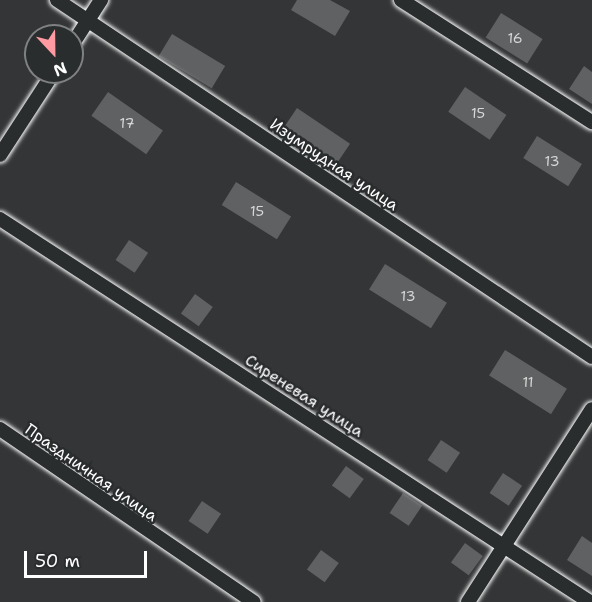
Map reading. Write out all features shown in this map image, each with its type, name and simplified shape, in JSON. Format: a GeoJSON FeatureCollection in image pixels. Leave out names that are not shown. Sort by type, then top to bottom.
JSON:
{"type":"FeatureCollection","features":[{"type":"Feature","properties":{"kind":"street","name":"Изумрудная улица"},"geometry":{"type":"LineString","coordinates":[[57,0],[592,357]]}},
{"type":"Feature","properties":{"kind":"street"},"geometry":{"type":"LineString","coordinates":[[84,27],[101,0]]}},
{"type":"Feature","properties":{"kind":"street"},"geometry":{"type":"LineString","coordinates":[[401,0],[592,122]]}},
{"type":"Feature","properties":{"kind":"street"},"geometry":{"type":"LineString","coordinates":[[0,155],[46,84]]}},
{"type":"Feature","properties":{"kind":"street","name":"Сиреневая улица"},"geometry":{"type":"LineString","coordinates":[[0,219],[590,602]]}},
{"type":"Feature","properties":{"kind":"street"},"geometry":{"type":"LineString","coordinates":[[468,602],[592,409]]}},
{"type":"Feature","properties":{"kind":"street","name":"Праздничная улица"},"geometry":{"type":"LineString","coordinates":[[0,429],[254,602]]}},
{"type":"Feature","properties":{"kind":"building"},"geometry":{"type":"Polygon","coordinates":[[[297,0],[330,0],[350,11],[335,36],[291,10],[297,0]]]}},
{"type":"Feature","properties":{"kind":"building"},"geometry":{"type":"Polygon","coordinates":[[[501,13],[543,39],[527,64],[486,38],[501,13]]]}},
{"type":"Feature","properties":{"kind":"building"},"geometry":{"type":"Polygon","coordinates":[[[172,34],[225,66],[212,88],[159,56],[172,34]]]}},
{"type":"Feature","properties":{"kind":"building"},"geometry":{"type":"Polygon","coordinates":[[[584,66],[592,72],[592,104],[569,89],[584,66]]]}},
{"type":"Feature","properties":{"kind":"building"},"geometry":{"type":"Polygon","coordinates":[[[465,87],[506,115],[490,140],[448,112],[465,87]]]}},
{"type":"Feature","properties":{"kind":"building"},"geometry":{"type":"Polygon","coordinates":[[[108,92],[163,130],[146,154],[91,116],[108,92]]]}},
{"type":"Feature","properties":{"kind":"building"},"geometry":{"type":"Polygon","coordinates":[[[297,108],[350,144],[337,164],[284,128],[297,108]]]}},
{"type":"Feature","properties":{"kind":"building"},"geometry":{"type":"Polygon","coordinates":[[[537,136],[582,164],[568,186],[523,158],[537,136]]]}},
{"type":"Feature","properties":{"kind":"building"},"geometry":{"type":"Polygon","coordinates":[[[236,182],[291,216],[277,239],[222,205],[236,182]]]}},
{"type":"Feature","properties":{"kind":"building"},"geometry":{"type":"Polygon","coordinates":[[[129,240],[148,253],[135,273],[116,260],[129,240]]]}},
{"type":"Feature","properties":{"kind":"building"},"geometry":{"type":"Polygon","coordinates":[[[385,264],[447,303],[431,328],[369,289],[385,264]]]}},
{"type":"Feature","properties":{"kind":"building"},"geometry":{"type":"Polygon","coordinates":[[[195,294],[213,307],[199,326],[181,313],[195,294]]]}},
{"type":"Feature","properties":{"kind":"building"},"geometry":{"type":"Polygon","coordinates":[[[505,350],[567,389],[551,414],[489,375],[505,350]]]}},
{"type":"Feature","properties":{"kind":"building"},"geometry":{"type":"Polygon","coordinates":[[[441,440],[460,453],[447,473],[428,460],[441,440]]]}},
{"type":"Feature","properties":{"kind":"building"},"geometry":{"type":"Polygon","coordinates":[[[346,466],[364,479],[350,498],[332,485],[346,466]]]}},
{"type":"Feature","properties":{"kind":"building"},"geometry":{"type":"Polygon","coordinates":[[[503,473],[522,486],[509,506],[490,493],[503,473]]]}},
{"type":"Feature","properties":{"kind":"building"},"geometry":{"type":"Polygon","coordinates":[[[403,493],[422,506],[409,526],[390,513],[403,493]]]}},
{"type":"Feature","properties":{"kind":"building"},"geometry":{"type":"Polygon","coordinates":[[[202,501],[221,514],[208,534],[189,521],[202,501]]]}},
{"type":"Feature","properties":{"kind":"building"},"geometry":{"type":"Polygon","coordinates":[[[582,536],[592,543],[592,576],[567,560],[582,536]]]}},
{"type":"Feature","properties":{"kind":"building"},"geometry":{"type":"Polygon","coordinates":[[[465,543],[483,556],[469,575],[451,562],[465,543]]]}},
{"type":"Feature","properties":{"kind":"building"},"geometry":{"type":"Polygon","coordinates":[[[321,550],[339,563],[325,582],[307,569],[321,550]]]}}]}
